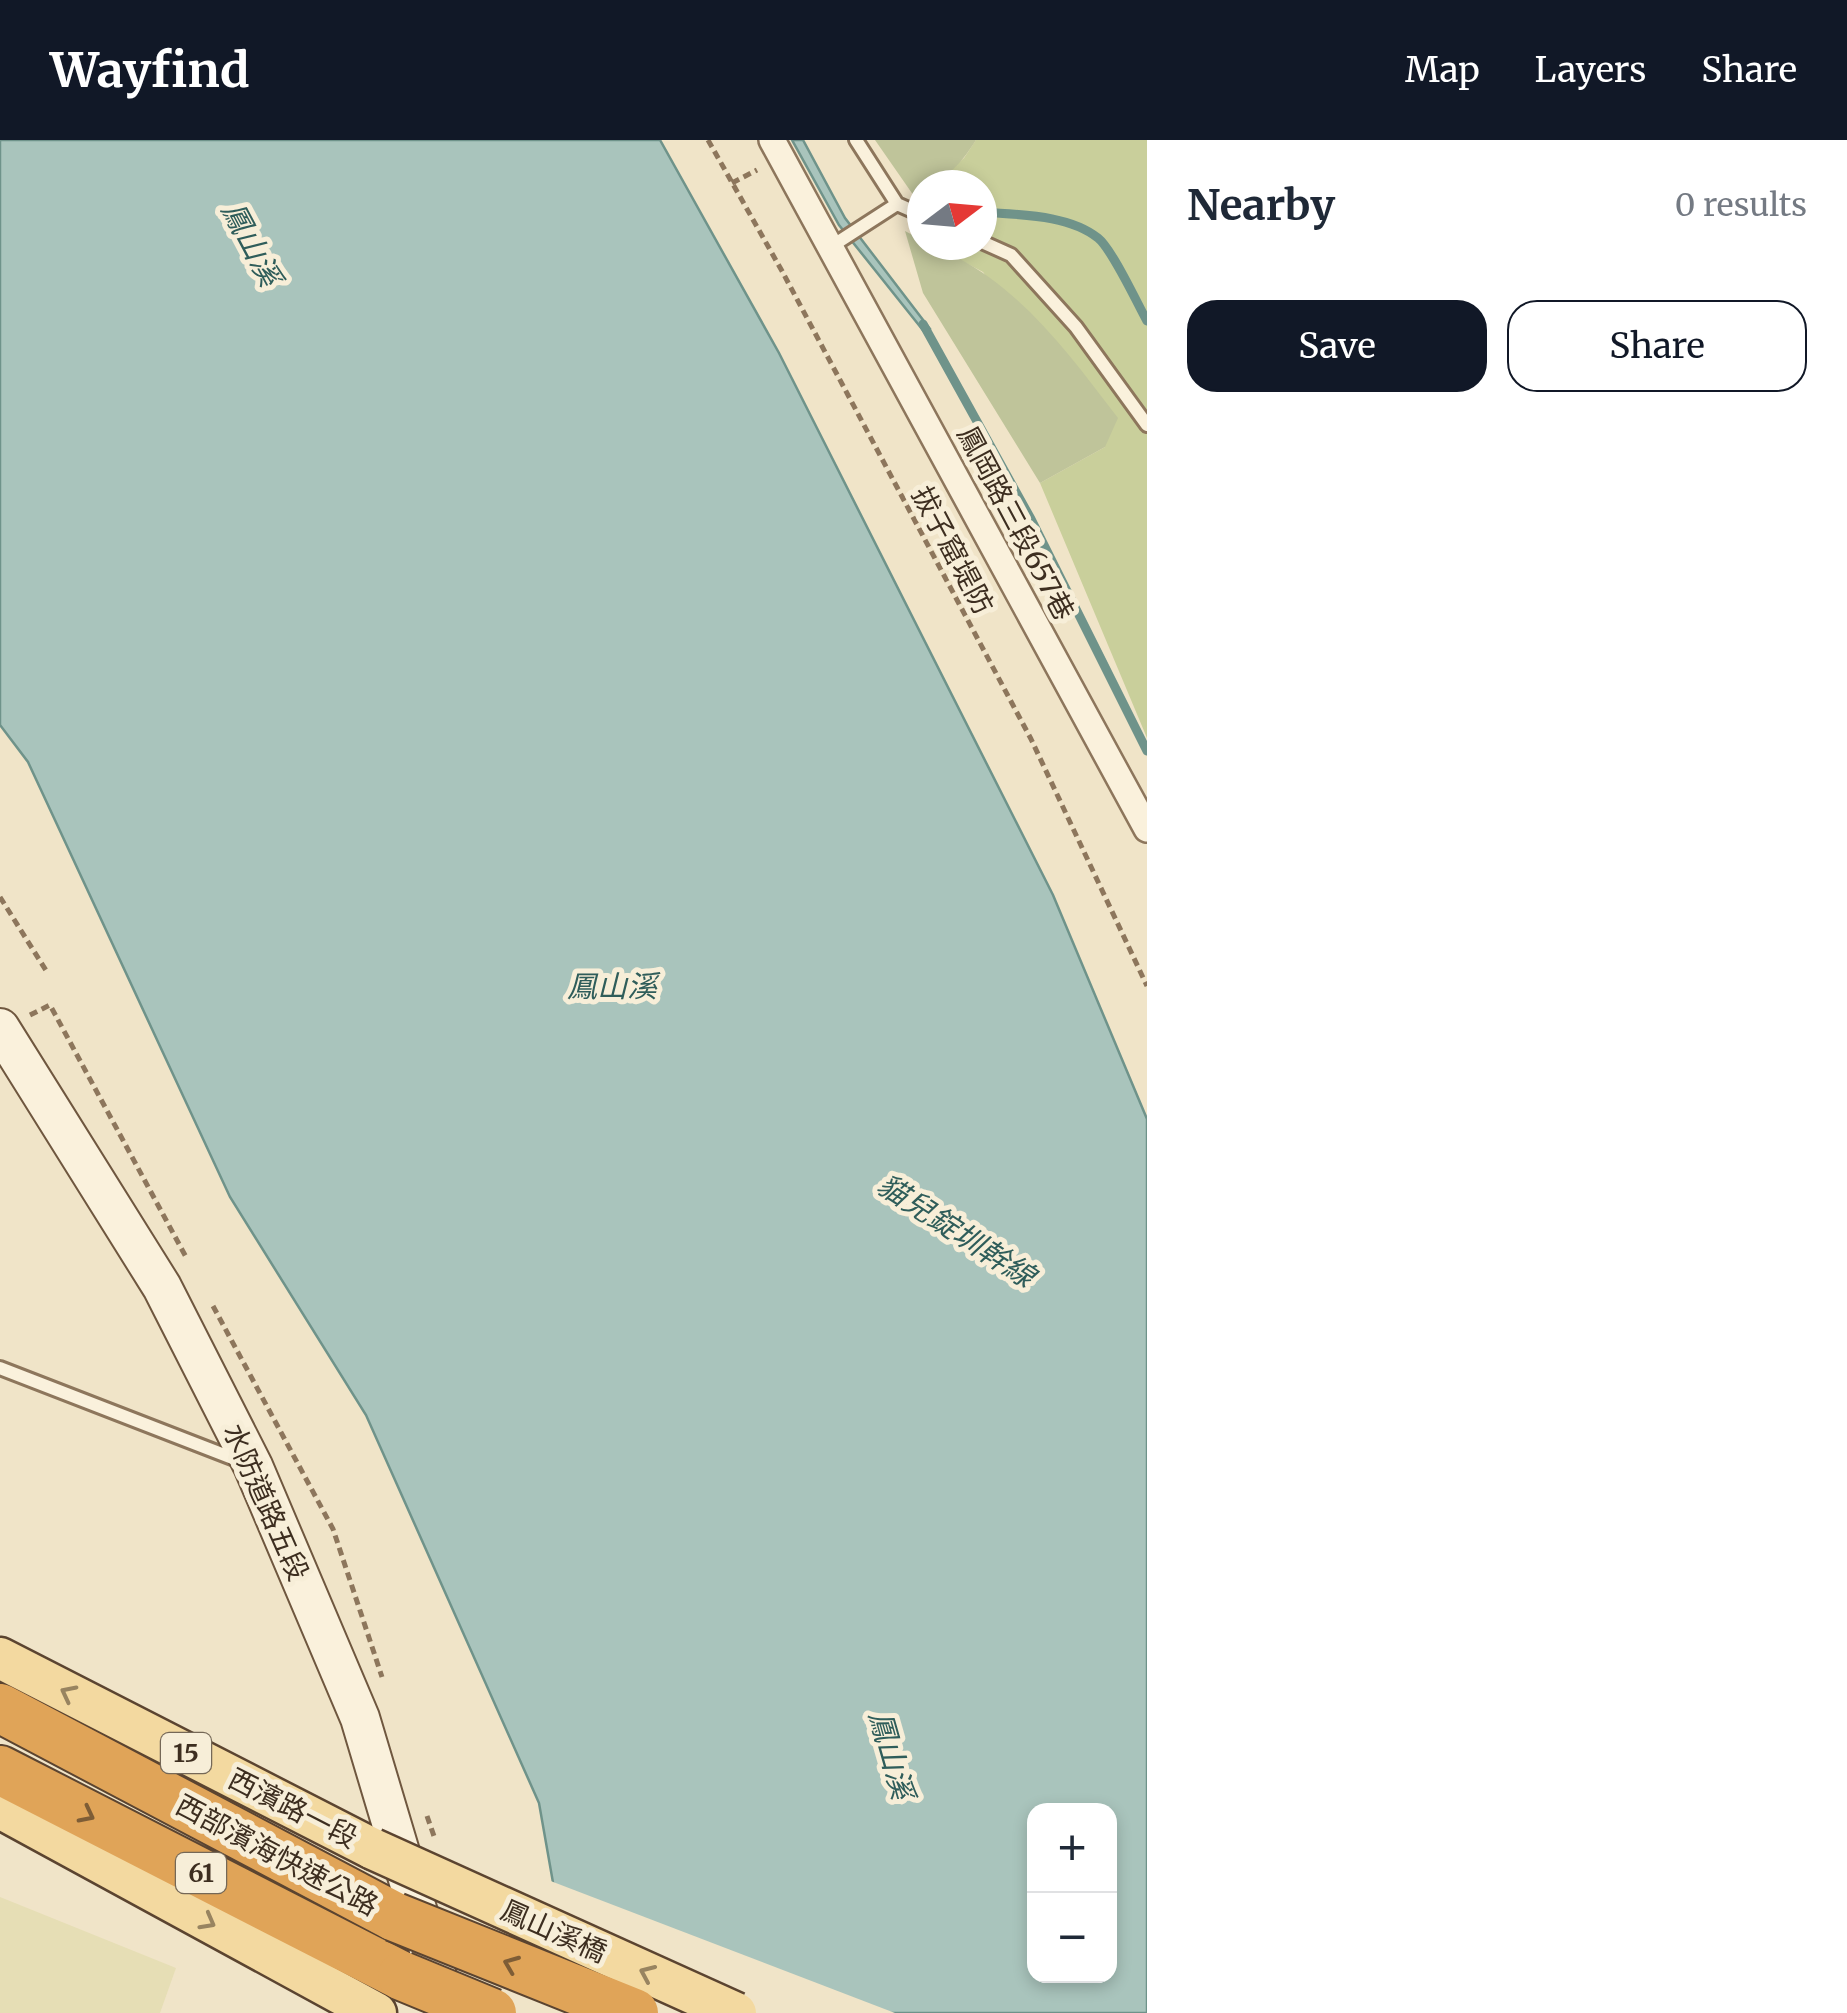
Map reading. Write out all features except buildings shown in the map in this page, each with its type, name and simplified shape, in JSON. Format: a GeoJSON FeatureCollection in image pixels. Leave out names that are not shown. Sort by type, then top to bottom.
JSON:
{"type":"FeatureCollection","features":[{"type":"Feature","properties":{"kind":"highway","name":"西部濱海快速公路"},"geometry":{"type":"LineString","coordinates":[[0,1708],[395,1917]]}},
{"type":"Feature","properties":{"kind":"highway","name":"西部濱海快速公路"},"geometry":{"type":"LineString","coordinates":[[0,1770],[389,1995]]}},
{"type":"Feature","properties":{"kind":"highway","name":"鳳山溪橋"},"geometry":{"type":"LineString","coordinates":[[395,1917],[634,2013]]}},
{"type":"Feature","properties":{"kind":"highway","name":"61"},"geometry":{"type":"LineString","coordinates":[[389,1995],[492,2013]]}},
{"type":"Feature","properties":{"kind":"main road","name":"西濱路一段"},"geometry":{"type":"LineString","coordinates":[[0,1658],[372,1849]]}},
{"type":"Feature","properties":{"kind":"main road"},"geometry":{"type":"LineString","coordinates":[[0,1808],[389,1995]]}},
{"type":"Feature","properties":{"kind":"main road","name":"鳳山溪橋"},"geometry":{"type":"LineString","coordinates":[[372,1849],[736,2013]]}},
{"type":"Feature","properties":{"kind":"street","name":"鳳岡路三段657巷"},"geometry":{"type":"LineString","coordinates":[[772,140],[1147,828]]}},
{"type":"Feature","properties":{"kind":"street","name":"水防道路五段"},"geometry":{"type":"LineString","coordinates":[[0,1028],[162,1287],[253,1466],[360,1718],[448,2013]]}},
{"type":"Feature","properties":{"kind":"lane"},"geometry":{"type":"LineString","coordinates":[[856,140],[897,204],[907,208]]}},
{"type":"Feature","properties":{"kind":"lane"},"geometry":{"type":"LineString","coordinates":[[832,246],[897,204]]}},
{"type":"Feature","properties":{"kind":"lane"},"geometry":{"type":"LineString","coordinates":[[997,248],[1012,255],[1076,327],[1147,425]]}},
{"type":"Feature","properties":{"kind":"lane"},"geometry":{"type":"LineString","coordinates":[[0,1368],[253,1466]]}},
{"type":"Feature","properties":{"kind":"path","name":"拔子窟堤防"},"geometry":{"type":"LineString","coordinates":[[708,140],[1032,739],[1147,986]]}},
{"type":"Feature","properties":{"kind":"path"},"geometry":{"type":"LineString","coordinates":[[0,897],[47,972]]}},
{"type":"Feature","properties":{"kind":"shaded area"},"geometry":{"type":"Polygon","coordinates":[[[0,1897],[176,1968],[160,2013],[0,2013],[0,1897]]]}},
{"type":"Feature","properties":{"kind":"green space"},"geometry":{"type":"Polygon","coordinates":[[[875,140],[976,140],[952,170],[907,170],[907,186],[875,140]]]}},
{"type":"Feature","properties":{"kind":"green space"},"geometry":{"type":"Polygon","coordinates":[[[976,140],[1147,140],[1147,738],[1040,483],[1105,447],[983,272],[960,260],[997,260],[997,170],[950,170],[976,140]]]}},
{"type":"Feature","properties":{"kind":"green space"},"geometry":{"type":"Polygon","coordinates":[[[913,260],[961,260],[1005,290],[1046,329],[1118,418],[1105,447],[1040,483],[923,293],[913,260]]]}},
{"type":"Feature","properties":{"kind":"water","name":"鳳山溪"},"geometry":{"type":"Polygon","coordinates":[[[0,140],[660,140],[779,353],[1053,895],[1147,1119],[1147,2013],[576,2013],[539,1803],[366,1415],[230,1197],[28,762],[0,725],[0,140]]]}},
{"type":"Feature","properties":{"kind":"water"},"geometry":{"type":"Polygon","coordinates":[[[792,140],[803,140],[845,218],[930,329],[926,334],[839,225],[792,140]]]}},
{"type":"Feature","properties":{"kind":"pier"},"geometry":{"type":"Polygon","coordinates":[[[548,1880],[895,2013],[571,2013],[548,1880]]]}},
{"type":"Feature","properties":{"kind":"waterway"},"geometry":{"type":"LineString","coordinates":[[997,213],[1058,220],[1098,238],[1117,264],[1147,321]]}},
{"type":"Feature","properties":{"kind":"waterway"},"geometry":{"type":"LineString","coordinates":[[923,324],[1031,519],[1147,751]]}},
{"type":"Feature","properties":{"kind":"water label","name":"貓兒錠圳幹線"},"geometry":{"type":"Point","coordinates":[956,1231]}}]}
